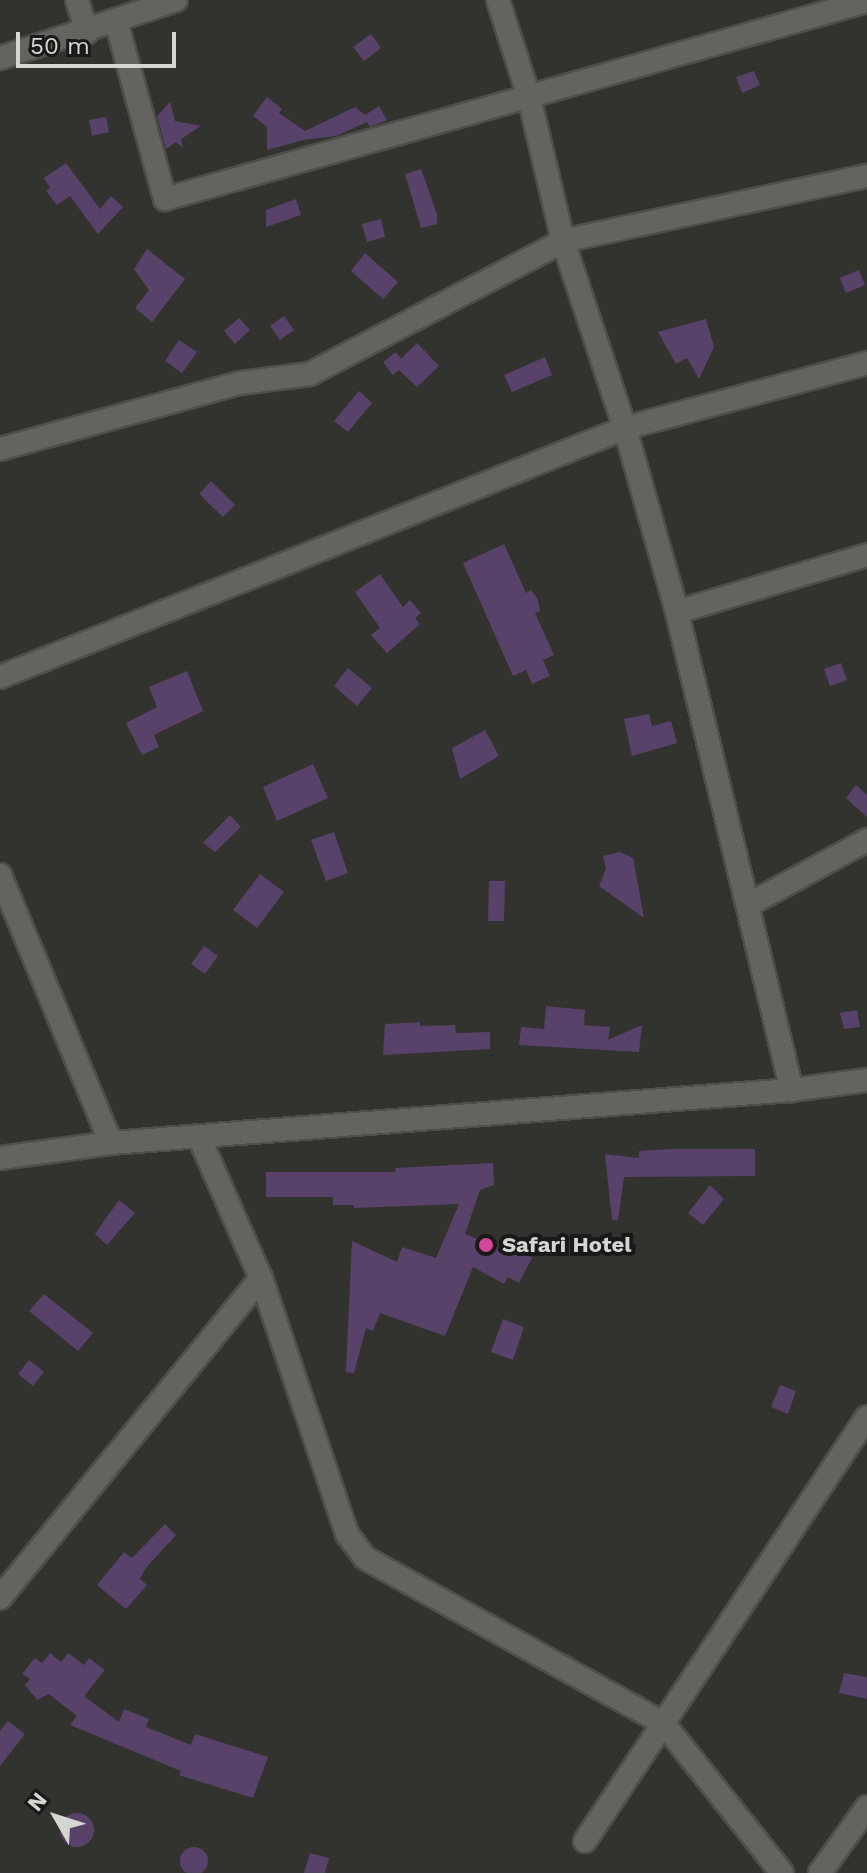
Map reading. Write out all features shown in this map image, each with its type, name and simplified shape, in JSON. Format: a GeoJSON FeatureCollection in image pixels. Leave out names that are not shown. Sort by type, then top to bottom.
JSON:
{"type":"FeatureCollection","features":[{"type":"Feature","properties":{"kind":"street"},"geometry":{"type":"LineString","coordinates":[[77,0],[87,32]]}},
{"type":"Feature","properties":{"kind":"street"},"geometry":{"type":"LineString","coordinates":[[0,58],[87,32],[176,0]]}},
{"type":"Feature","properties":{"kind":"street"},"geometry":{"type":"LineString","coordinates":[[498,0],[529,97],[563,241],[625,428],[677,612],[792,1090]]}},
{"type":"Feature","properties":{"kind":"street"},"geometry":{"type":"LineString","coordinates":[[116,21],[165,199],[867,1]]}},
{"type":"Feature","properties":{"kind":"street"},"geometry":{"type":"LineString","coordinates":[[0,449],[240,383],[310,374],[563,241],[867,176]]}},
{"type":"Feature","properties":{"kind":"street"},"geometry":{"type":"LineString","coordinates":[[0,677],[625,428],[867,363]]}},
{"type":"Feature","properties":{"kind":"street"},"geometry":{"type":"LineString","coordinates":[[677,612],[867,555]]}},
{"type":"Feature","properties":{"kind":"street"},"geometry":{"type":"LineString","coordinates":[[748,905],[867,840]]}},
{"type":"Feature","properties":{"kind":"street"},"geometry":{"type":"LineString","coordinates":[[0,875],[111,1143]]}},
{"type":"Feature","properties":{"kind":"street"},"geometry":{"type":"LineString","coordinates":[[0,1158],[111,1143],[792,1090],[867,1080]]}},
{"type":"Feature","properties":{"kind":"street"},"geometry":{"type":"LineString","coordinates":[[199,1137],[261,1278],[347,1534],[365,1558],[664,1724],[782,1873]]}},
{"type":"Feature","properties":{"kind":"street"},"geometry":{"type":"LineString","coordinates":[[0,1598],[261,1278]]}},
{"type":"Feature","properties":{"kind":"street"},"geometry":{"type":"LineString","coordinates":[[585,1841],[867,1417]]}},
{"type":"Feature","properties":{"kind":"street"},"geometry":{"type":"LineString","coordinates":[[820,1873],[867,1807]]}},
{"type":"Feature","properties":{"kind":"building"},"geometry":{"type":"Polygon","coordinates":[[[371,34],[381,48],[364,61],[353,47],[371,34]]]}},
{"type":"Feature","properties":{"kind":"building"},"geometry":{"type":"Polygon","coordinates":[[[754,71],[760,85],[742,93],[736,77],[754,71]]]}},
{"type":"Feature","properties":{"kind":"building"},"geometry":{"type":"Polygon","coordinates":[[[267,97],[282,109],[279,113],[305,131],[355,107],[365,115],[379,106],[387,120],[370,127],[367,122],[336,136],[303,140],[267,150],[267,127],[253,116],[267,97]]]}},
{"type":"Feature","properties":{"kind":"building"},"geometry":{"type":"Polygon","coordinates":[[[170,102],[175,121],[201,126],[181,139],[183,148],[176,142],[166,149],[157,116],[170,102]]]}},
{"type":"Feature","properties":{"kind":"building"},"geometry":{"type":"Polygon","coordinates":[[[106,117],[109,132],[92,136],[89,120],[106,117]]]}},
{"type":"Feature","properties":{"kind":"building"},"geometry":{"type":"Polygon","coordinates":[[[66,163],[100,209],[111,196],[123,207],[98,234],[70,196],[57,205],[46,191],[50,188],[44,178],[66,163]]]}},
{"type":"Feature","properties":{"kind":"building"},"geometry":{"type":"Polygon","coordinates":[[[421,169],[437,214],[437,224],[421,228],[405,174],[421,169]]]}},
{"type":"Feature","properties":{"kind":"building"},"geometry":{"type":"Polygon","coordinates":[[[296,199],[301,215],[266,227],[266,210],[296,199]]]}},
{"type":"Feature","properties":{"kind":"building"},"geometry":{"type":"Polygon","coordinates":[[[381,219],[385,237],[367,242],[362,224],[381,219]]]}},
{"type":"Feature","properties":{"kind":"building"},"geometry":{"type":"Polygon","coordinates":[[[147,249],[185,279],[152,322],[135,308],[149,290],[134,269],[147,249]]]}},
{"type":"Feature","properties":{"kind":"building"},"geometry":{"type":"Polygon","coordinates":[[[365,253],[398,282],[383,299],[351,271],[365,253]]]}},
{"type":"Feature","properties":{"kind":"building"},"geometry":{"type":"Polygon","coordinates":[[[859,270],[865,285],[846,293],[840,278],[859,270]]]}},
{"type":"Feature","properties":{"kind":"building"},"geometry":{"type":"Polygon","coordinates":[[[284,316],[294,330],[280,340],[270,326],[284,316]]]}},
{"type":"Feature","properties":{"kind":"building"},"geometry":{"type":"Polygon","coordinates":[[[239,318],[250,330],[235,344],[224,331],[239,318]]]}},
{"type":"Feature","properties":{"kind":"building"},"geometry":{"type":"Polygon","coordinates":[[[706,319],[714,347],[699,379],[687,358],[676,364],[658,332],[706,319]]]}},
{"type":"Feature","properties":{"kind":"building"},"geometry":{"type":"Polygon","coordinates":[[[179,340],[197,352],[182,373],[165,361],[179,340]]]}},
{"type":"Feature","properties":{"kind":"building"},"geometry":{"type":"Polygon","coordinates":[[[417,343],[439,366],[417,387],[399,370],[393,375],[383,362],[396,352],[401,359],[417,343]]]}},
{"type":"Feature","properties":{"kind":"building"},"geometry":{"type":"Polygon","coordinates":[[[545,357],[552,375],[512,392],[504,375],[545,357]]]}},
{"type":"Feature","properties":{"kind":"building"},"geometry":{"type":"Polygon","coordinates":[[[359,391],[372,403],[348,432],[334,421],[359,391]]]}},
{"type":"Feature","properties":{"kind":"building"},"geometry":{"type":"Polygon","coordinates":[[[211,481],[235,505],[223,517],[199,494],[211,481]]]}},
{"type":"Feature","properties":{"kind":"building"},"geometry":{"type":"Polygon","coordinates":[[[504,544],[526,593],[531,590],[538,600],[540,611],[535,613],[554,655],[543,660],[550,676],[532,684],[526,670],[513,676],[463,563],[504,544]]]}},
{"type":"Feature","properties":{"kind":"building"},"geometry":{"type":"Polygon","coordinates":[[[380,574],[403,607],[410,600],[421,613],[415,618],[420,624],[387,653],[371,635],[380,628],[355,592],[380,574]]]}},
{"type":"Feature","properties":{"kind":"building"},"geometry":{"type":"Polygon","coordinates":[[[841,663],[847,680],[830,686],[824,669],[841,663]]]}},
{"type":"Feature","properties":{"kind":"building"},"geometry":{"type":"Polygon","coordinates":[[[348,668],[372,688],[357,706],[334,686],[348,668]]]}},
{"type":"Feature","properties":{"kind":"building"},"geometry":{"type":"Polygon","coordinates":[[[187,671],[203,711],[154,735],[159,747],[142,755],[126,723],[157,707],[149,687],[187,671]]]}},
{"type":"Feature","properties":{"kind":"building"},"geometry":{"type":"Polygon","coordinates":[[[649,714],[652,726],[671,721],[677,743],[632,756],[624,719],[649,714]]]}},
{"type":"Feature","properties":{"kind":"building"},"geometry":{"type":"Polygon","coordinates":[[[485,730],[499,756],[460,779],[452,748],[485,730]]]}},
{"type":"Feature","properties":{"kind":"building"},"geometry":{"type":"Polygon","coordinates":[[[313,764],[328,798],[277,821],[263,787],[313,764]]]}},
{"type":"Feature","properties":{"kind":"building"},"geometry":{"type":"Polygon","coordinates":[[[856,785],[867,795],[867,817],[846,798],[856,785]]]}},
{"type":"Feature","properties":{"kind":"building"},"geometry":{"type":"Polygon","coordinates":[[[230,815],[241,827],[215,852],[203,843],[230,815]]]}},
{"type":"Feature","properties":{"kind":"building"},"geometry":{"type":"Polygon","coordinates":[[[334,832],[348,873],[326,881],[311,840],[334,832]]]}},
{"type":"Feature","properties":{"kind":"building"},"geometry":{"type":"Polygon","coordinates":[[[620,852],[633,858],[644,918],[599,886],[606,869],[603,856],[620,852]]]}},
{"type":"Feature","properties":{"kind":"building"},"geometry":{"type":"Polygon","coordinates":[[[260,874],[284,892],[257,928],[233,910],[260,874]]]}},
{"type":"Feature","properties":{"kind":"building"},"geometry":{"type":"Polygon","coordinates":[[[489,881],[505,881],[504,921],[488,921],[489,881]]]}},
{"type":"Feature","properties":{"kind":"building"},"geometry":{"type":"Polygon","coordinates":[[[204,946],[218,956],[205,974],[191,964],[204,946]]]}},
{"type":"Feature","properties":{"kind":"building"},"geometry":{"type":"Polygon","coordinates":[[[546,1006],[585,1010],[584,1025],[610,1027],[608,1040],[642,1025],[639,1052],[519,1045],[521,1027],[544,1029],[546,1006]]]}},
{"type":"Feature","properties":{"kind":"building"},"geometry":{"type":"Polygon","coordinates":[[[857,1010],[860,1027],[844,1029],[840,1013],[857,1010]]]}},
{"type":"Feature","properties":{"kind":"building"},"geometry":{"type":"Polygon","coordinates":[[[420,1022],[420,1026],[455,1025],[456,1033],[490,1032],[490,1049],[383,1055],[385,1024],[420,1022]]]}},
{"type":"Feature","properties":{"kind":"building"},"geometry":{"type":"Polygon","coordinates":[[[755,1149],[755,1176],[624,1177],[618,1220],[612,1220],[605,1154],[639,1158],[639,1151],[755,1149]]]}},
{"type":"Feature","properties":{"kind":"building"},"geometry":{"type":"Polygon","coordinates":[[[493,1163],[494,1185],[480,1190],[465,1234],[505,1250],[508,1245],[532,1258],[519,1283],[508,1277],[504,1284],[473,1267],[445,1336],[380,1313],[373,1331],[366,1328],[354,1373],[346,1372],[352,1241],[397,1262],[402,1247],[436,1258],[459,1204],[354,1208],[354,1205],[333,1205],[333,1197],[266,1197],[266,1172],[396,1172],[395,1168],[493,1163]]]}},
{"type":"Feature","properties":{"kind":"building"},"geometry":{"type":"Polygon","coordinates":[[[710,1185],[724,1199],[703,1225],[688,1213],[710,1185]]]}},
{"type":"Feature","properties":{"kind":"building"},"geometry":{"type":"Polygon","coordinates":[[[119,1200],[135,1213],[107,1245],[95,1234],[119,1200]]]}},
{"type":"Feature","properties":{"kind":"building"},"geometry":{"type":"Polygon","coordinates":[[[44,1294],[93,1333],[78,1351],[29,1311],[44,1294]]]}},
{"type":"Feature","properties":{"kind":"building"},"geometry":{"type":"Polygon","coordinates":[[[503,1319],[524,1327],[513,1360],[491,1352],[503,1319]]]}},
{"type":"Feature","properties":{"kind":"building"},"geometry":{"type":"Polygon","coordinates":[[[29,1360],[44,1372],[33,1386],[18,1374],[29,1360]]]}},
{"type":"Feature","properties":{"kind":"building"},"geometry":{"type":"Polygon","coordinates":[[[780,1385],[796,1391],[788,1414],[771,1407],[780,1385]]]}},
{"type":"Feature","properties":{"kind":"building"},"geometry":{"type":"Polygon","coordinates":[[[165,1524],[176,1535],[145,1569],[140,1579],[147,1585],[126,1609],[97,1585],[124,1552],[132,1558],[165,1524]]]}},
{"type":"Feature","properties":{"kind":"building"},"geometry":{"type":"Polygon","coordinates":[[[50,1653],[61,1662],[68,1653],[84,1665],[89,1658],[105,1670],[84,1696],[119,1722],[124,1709],[149,1719],[146,1727],[191,1745],[195,1734],[268,1757],[253,1798],[179,1775],[181,1771],[70,1725],[77,1716],[49,1694],[37,1700],[25,1685],[30,1679],[22,1674],[35,1658],[42,1663],[50,1653]]]}},
{"type":"Feature","properties":{"kind":"building"},"geometry":{"type":"Polygon","coordinates":[[[844,1673],[867,1677],[867,1699],[839,1693],[844,1673]]]}},
{"type":"Feature","properties":{"kind":"building"},"geometry":{"type":"Polygon","coordinates":[[[8,1721],[25,1734],[0,1766],[0,1731],[8,1721]]]}},
{"type":"Feature","properties":{"kind":"building"},"geometry":{"type":"Polygon","coordinates":[[[77,1813],[89,1818],[94,1830],[89,1842],[77,1847],[65,1842],[60,1830],[65,1818],[77,1813]]]}},
{"type":"Feature","properties":{"kind":"building"},"geometry":{"type":"Polygon","coordinates":[[[194,1847],[204,1851],[208,1861],[204,1871],[194,1875],[184,1871],[180,1861],[184,1851],[194,1847]]]}},
{"type":"Feature","properties":{"kind":"building"},"geometry":{"type":"Polygon","coordinates":[[[310,1853],[329,1858],[325,1873],[304,1873],[310,1853]]]}},
{"type":"Feature","properties":{"kind":"place","name":"Safari Hotel"},"geometry":{"type":"Point","coordinates":[486,1245]}}]}
